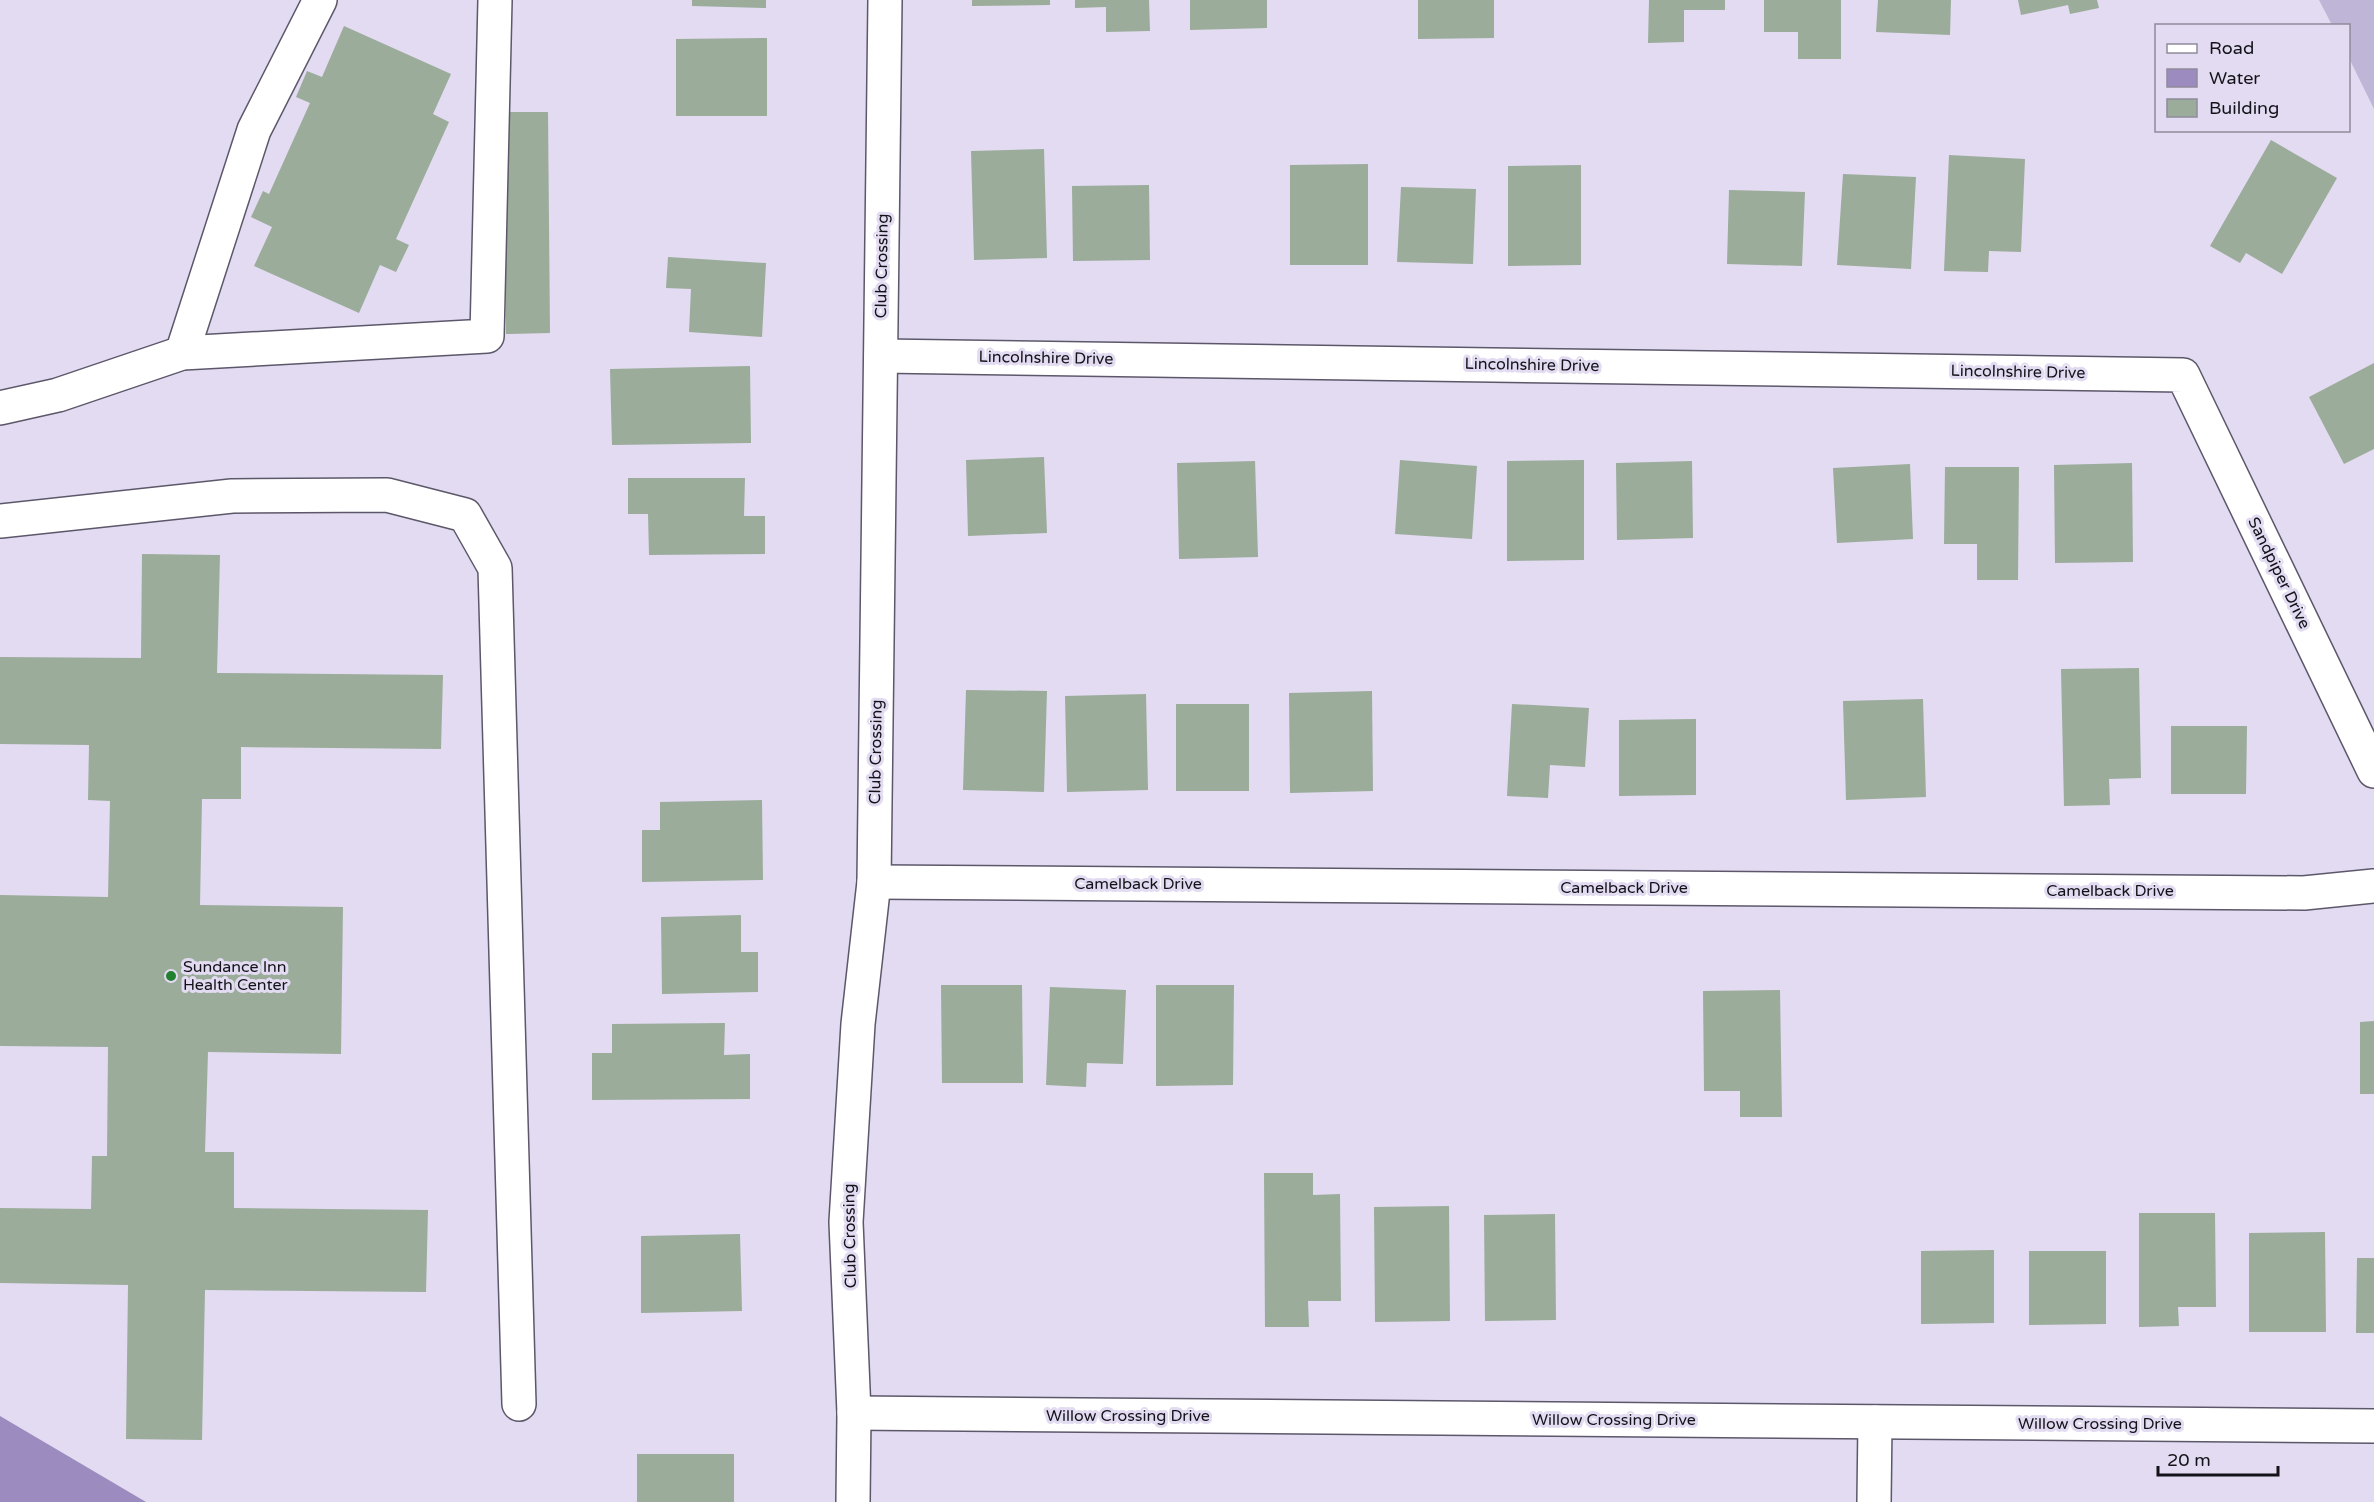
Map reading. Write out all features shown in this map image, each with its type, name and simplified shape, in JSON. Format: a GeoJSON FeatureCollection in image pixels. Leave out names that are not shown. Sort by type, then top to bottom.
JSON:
{"type":"FeatureCollection","features":[{"type":"Feature","properties":{"kind":"street"},"geometry":{"type":"LineString","coordinates":[[182,354],[254,130],[320,0]]}},
{"type":"Feature","properties":{"kind":"street"},"geometry":{"type":"LineString","coordinates":[[0,408],[58,395],[182,354],[487,336],[495,0]]}},
{"type":"Feature","properties":{"kind":"street","name":"Club Crossing"},"geometry":{"type":"LineString","coordinates":[[853,1502],[854,1413],[846,1222],[858,1024],[874,882],[885,0]]}},
{"type":"Feature","properties":{"kind":"street","name":"Lincolnshire Drive"},"geometry":{"type":"LineString","coordinates":[[881,356],[2183,375]]}},
{"type":"Feature","properties":{"kind":"street","name":"Sandpiper Drive"},"geometry":{"type":"LineString","coordinates":[[2183,375],[2374,771]]}},
{"type":"Feature","properties":{"kind":"street"},"geometry":{"type":"LineString","coordinates":[[0,521],[232,496],[387,495],[465,514],[495,568],[519,1404]]}},
{"type":"Feature","properties":{"kind":"street","name":"Camelback Drive"},"geometry":{"type":"LineString","coordinates":[[874,882],[2292,893],[2374,886]]}},
{"type":"Feature","properties":{"kind":"street","name":"Willow Crossing Drive"},"geometry":{"type":"LineString","coordinates":[[854,1413],[2374,1426]]}},
{"type":"Feature","properties":{"kind":"street"},"geometry":{"type":"LineString","coordinates":[[1874,1502],[1875,1422]]}},
{"type":"Feature","properties":{"kind":"shaded area"},"geometry":{"type":"Polygon","coordinates":[[[2319,0],[2374,0],[2374,109],[2350,60],[2350,24],[2331,24],[2319,0]]]}},
{"type":"Feature","properties":{"kind":"water"},"geometry":{"type":"Polygon","coordinates":[[[0,1416],[146,1502],[0,1502],[0,1416]]]}},
{"type":"Feature","properties":{"kind":"building"},"geometry":{"type":"Polygon","coordinates":[[[692,0],[766,0],[766,8],[692,6],[692,0]]]}},
{"type":"Feature","properties":{"kind":"building"},"geometry":{"type":"Polygon","coordinates":[[[972,0],[1050,0],[1050,5],[972,6],[972,0]]]}},
{"type":"Feature","properties":{"kind":"building"},"geometry":{"type":"Polygon","coordinates":[[[1075,0],[1149,0],[1150,31],[1106,32],[1106,7],[1075,8],[1075,0]]]}},
{"type":"Feature","properties":{"kind":"building"},"geometry":{"type":"Polygon","coordinates":[[[1190,0],[1267,0],[1267,28],[1190,30],[1190,0]]]}},
{"type":"Feature","properties":{"kind":"building"},"geometry":{"type":"Polygon","coordinates":[[[1418,0],[1494,0],[1494,38],[1418,39],[1418,0]]]}},
{"type":"Feature","properties":{"kind":"building"},"geometry":{"type":"Polygon","coordinates":[[[1649,0],[1725,0],[1725,10],[1684,10],[1684,42],[1648,43],[1649,0]]]}},
{"type":"Feature","properties":{"kind":"building"},"geometry":{"type":"Polygon","coordinates":[[[1764,0],[1841,0],[1841,59],[1798,59],[1798,32],[1764,32],[1764,0]]]}},
{"type":"Feature","properties":{"kind":"building"},"geometry":{"type":"Polygon","coordinates":[[[1878,0],[1951,0],[1950,35],[1876,32],[1878,0]]]}},
{"type":"Feature","properties":{"kind":"building"},"geometry":{"type":"Polygon","coordinates":[[[2018,0],[2097,0],[2099,8],[2070,14],[2068,5],[2021,15],[2018,0]]]}},
{"type":"Feature","properties":{"kind":"building"},"geometry":{"type":"Polygon","coordinates":[[[344,26],[451,74],[433,114],[449,122],[396,239],[409,245],[396,272],[380,265],[359,313],[254,266],[272,227],[251,217],[263,191],[269,194],[310,103],[296,97],[307,71],[322,77],[344,26]]]}},
{"type":"Feature","properties":{"kind":"building"},"geometry":{"type":"Polygon","coordinates":[[[767,38],[767,116],[676,116],[676,39],[767,38]]]}},
{"type":"Feature","properties":{"kind":"building"},"geometry":{"type":"Polygon","coordinates":[[[504,112],[548,112],[550,333],[506,334],[504,112]]]}},
{"type":"Feature","properties":{"kind":"building"},"geometry":{"type":"Polygon","coordinates":[[[2271,140],[2337,178],[2282,274],[2246,253],[2240,263],[2210,246],[2271,140]]]}},
{"type":"Feature","properties":{"kind":"building"},"geometry":{"type":"Polygon","coordinates":[[[1044,149],[1047,258],[974,260],[971,151],[1044,149]]]}},
{"type":"Feature","properties":{"kind":"building"},"geometry":{"type":"Polygon","coordinates":[[[1949,155],[2025,159],[2021,252],[1989,251],[1988,272],[1944,271],[1949,155]]]}},
{"type":"Feature","properties":{"kind":"building"},"geometry":{"type":"Polygon","coordinates":[[[1368,164],[1368,265],[1290,265],[1290,165],[1368,164]]]}},
{"type":"Feature","properties":{"kind":"building"},"geometry":{"type":"Polygon","coordinates":[[[1581,165],[1581,265],[1508,266],[1508,166],[1581,165]]]}},
{"type":"Feature","properties":{"kind":"building"},"geometry":{"type":"Polygon","coordinates":[[[1843,174],[1916,177],[1911,269],[1837,265],[1843,174]]]}},
{"type":"Feature","properties":{"kind":"building"},"geometry":{"type":"Polygon","coordinates":[[[1149,185],[1150,260],[1073,261],[1072,186],[1149,185]]]}},
{"type":"Feature","properties":{"kind":"building"},"geometry":{"type":"Polygon","coordinates":[[[1401,187],[1476,189],[1473,264],[1397,262],[1401,187]]]}},
{"type":"Feature","properties":{"kind":"building"},"geometry":{"type":"Polygon","coordinates":[[[1729,190],[1805,192],[1802,266],[1727,264],[1729,190]]]}},
{"type":"Feature","properties":{"kind":"building"},"geometry":{"type":"Polygon","coordinates":[[[668,257],[766,263],[762,337],[689,332],[691,289],[666,288],[668,257]]]}},
{"type":"Feature","properties":{"kind":"building"},"geometry":{"type":"Polygon","coordinates":[[[2374,363],[2374,449],[2344,464],[2309,397],[2374,363]]]}},
{"type":"Feature","properties":{"kind":"building"},"geometry":{"type":"Polygon","coordinates":[[[750,366],[751,443],[612,445],[610,369],[750,366]]]}},
{"type":"Feature","properties":{"kind":"building"},"geometry":{"type":"Polygon","coordinates":[[[1044,457],[1047,533],[968,536],[966,460],[1044,457]]]}},
{"type":"Feature","properties":{"kind":"building"},"geometry":{"type":"Polygon","coordinates":[[[1400,460],[1477,466],[1472,539],[1395,534],[1400,460]]]}},
{"type":"Feature","properties":{"kind":"building"},"geometry":{"type":"Polygon","coordinates":[[[1584,460],[1584,560],[1507,561],[1507,461],[1584,460]]]}},
{"type":"Feature","properties":{"kind":"building"},"geometry":{"type":"Polygon","coordinates":[[[1255,461],[1258,557],[1179,559],[1177,463],[1255,461]]]}},
{"type":"Feature","properties":{"kind":"building"},"geometry":{"type":"Polygon","coordinates":[[[1692,461],[1693,538],[1617,540],[1616,463],[1692,461]]]}},
{"type":"Feature","properties":{"kind":"building"},"geometry":{"type":"Polygon","coordinates":[[[2132,463],[2133,562],[2055,563],[2054,465],[2132,463]]]}},
{"type":"Feature","properties":{"kind":"building"},"geometry":{"type":"Polygon","coordinates":[[[1910,464],[1913,539],[1837,543],[1833,468],[1910,464]]]}},
{"type":"Feature","properties":{"kind":"building"},"geometry":{"type":"Polygon","coordinates":[[[1945,467],[2019,467],[2018,580],[1977,580],[1977,544],[1944,544],[1945,467]]]}},
{"type":"Feature","properties":{"kind":"building"},"geometry":{"type":"Polygon","coordinates":[[[628,478],[745,478],[744,516],[765,516],[765,554],[649,555],[648,514],[628,514],[628,478]]]}},
{"type":"Feature","properties":{"kind":"building","name":"Sundance Inn Health Center"},"geometry":{"type":"Polygon","coordinates":[[[142,554],[220,555],[217,673],[443,675],[441,749],[241,747],[241,799],[202,799],[200,905],[343,907],[341,1054],[208,1052],[205,1152],[234,1152],[234,1208],[428,1210],[426,1292],[205,1290],[202,1440],[126,1439],[128,1285],[0,1283],[0,1208],[91,1209],[92,1156],[107,1156],[108,1047],[0,1046],[0,895],[108,897],[110,801],[88,800],[89,745],[0,744],[0,657],[141,658],[142,554]]]}},
{"type":"Feature","properties":{"kind":"building"},"geometry":{"type":"Polygon","coordinates":[[[2139,668],[2141,778],[2109,779],[2110,805],[2064,806],[2061,669],[2139,668]]]}},
{"type":"Feature","properties":{"kind":"building"},"geometry":{"type":"Polygon","coordinates":[[[966,690],[1047,691],[1044,792],[963,790],[966,690]]]}},
{"type":"Feature","properties":{"kind":"building"},"geometry":{"type":"Polygon","coordinates":[[[1372,691],[1373,791],[1290,793],[1289,693],[1372,691]]]}},
{"type":"Feature","properties":{"kind":"building"},"geometry":{"type":"Polygon","coordinates":[[[1146,694],[1148,790],[1067,792],[1065,696],[1146,694]]]}},
{"type":"Feature","properties":{"kind":"building"},"geometry":{"type":"Polygon","coordinates":[[[1923,699],[1926,797],[1846,800],[1843,701],[1923,699]]]}},
{"type":"Feature","properties":{"kind":"building"},"geometry":{"type":"Polygon","coordinates":[[[1176,704],[1249,704],[1249,791],[1176,791],[1176,704]]]}},
{"type":"Feature","properties":{"kind":"building"},"geometry":{"type":"Polygon","coordinates":[[[1512,704],[1589,708],[1585,767],[1550,765],[1548,798],[1507,796],[1512,704]]]}},
{"type":"Feature","properties":{"kind":"building"},"geometry":{"type":"Polygon","coordinates":[[[1696,719],[1696,795],[1619,796],[1619,720],[1696,719]]]}},
{"type":"Feature","properties":{"kind":"building"},"geometry":{"type":"Polygon","coordinates":[[[2171,726],[2247,726],[2246,794],[2171,794],[2171,726]]]}},
{"type":"Feature","properties":{"kind":"building"},"geometry":{"type":"Polygon","coordinates":[[[762,800],[763,880],[642,882],[642,830],[660,830],[660,802],[762,800]]]}},
{"type":"Feature","properties":{"kind":"building"},"geometry":{"type":"Polygon","coordinates":[[[741,915],[741,952],[758,952],[758,992],[662,994],[661,917],[741,915]]]}},
{"type":"Feature","properties":{"kind":"building"},"geometry":{"type":"Polygon","coordinates":[[[941,985],[1022,985],[1023,1083],[942,1083],[941,985]]]}},
{"type":"Feature","properties":{"kind":"building"},"geometry":{"type":"Polygon","coordinates":[[[1156,985],[1234,985],[1233,1085],[1156,1086],[1156,985]]]}},
{"type":"Feature","properties":{"kind":"building"},"geometry":{"type":"Polygon","coordinates":[[[1050,987],[1126,990],[1123,1064],[1087,1063],[1086,1087],[1046,1085],[1050,987]]]}},
{"type":"Feature","properties":{"kind":"building"},"geometry":{"type":"Polygon","coordinates":[[[1780,990],[1782,1117],[1740,1117],[1740,1091],[1704,1091],[1703,991],[1780,990]]]}},
{"type":"Feature","properties":{"kind":"building"},"geometry":{"type":"Polygon","coordinates":[[[2374,1021],[2374,1094],[2360,1094],[2360,1022],[2374,1021]]]}},
{"type":"Feature","properties":{"kind":"building"},"geometry":{"type":"Polygon","coordinates":[[[725,1023],[724,1055],[750,1054],[750,1099],[592,1100],[592,1053],[612,1053],[612,1024],[725,1023]]]}},
{"type":"Feature","properties":{"kind":"building"},"geometry":{"type":"Polygon","coordinates":[[[1264,1173],[1313,1173],[1313,1195],[1340,1194],[1341,1301],[1308,1301],[1309,1327],[1265,1327],[1264,1173]]]}},
{"type":"Feature","properties":{"kind":"building"},"geometry":{"type":"Polygon","coordinates":[[[1449,1206],[1450,1321],[1375,1322],[1374,1207],[1449,1206]]]}},
{"type":"Feature","properties":{"kind":"building"},"geometry":{"type":"Polygon","coordinates":[[[2139,1213],[2215,1213],[2216,1307],[2178,1307],[2179,1326],[2139,1327],[2139,1213]]]}},
{"type":"Feature","properties":{"kind":"building"},"geometry":{"type":"Polygon","coordinates":[[[1555,1214],[1556,1320],[1485,1321],[1484,1215],[1555,1214]]]}},
{"type":"Feature","properties":{"kind":"building"},"geometry":{"type":"Polygon","coordinates":[[[2325,1232],[2326,1332],[2249,1332],[2249,1233],[2325,1232]]]}},
{"type":"Feature","properties":{"kind":"building"},"geometry":{"type":"Polygon","coordinates":[[[740,1234],[742,1311],[641,1313],[641,1236],[740,1234]]]}},
{"type":"Feature","properties":{"kind":"building"},"geometry":{"type":"Polygon","coordinates":[[[1994,1250],[1994,1323],[1921,1324],[1921,1251],[1994,1250]]]}},
{"type":"Feature","properties":{"kind":"building"},"geometry":{"type":"Polygon","coordinates":[[[2029,1251],[2106,1251],[2106,1324],[2029,1325],[2029,1251]]]}},
{"type":"Feature","properties":{"kind":"building"},"geometry":{"type":"Polygon","coordinates":[[[2357,1258],[2374,1258],[2374,1333],[2356,1333],[2357,1258]]]}},
{"type":"Feature","properties":{"kind":"building"},"geometry":{"type":"Polygon","coordinates":[[[637,1454],[734,1454],[734,1502],[637,1502],[637,1454]]]}},
{"type":"Feature","properties":{"kind":"place","name":"Sundance Inn Health Center"},"geometry":{"type":"Point","coordinates":[171,976]}}]}
